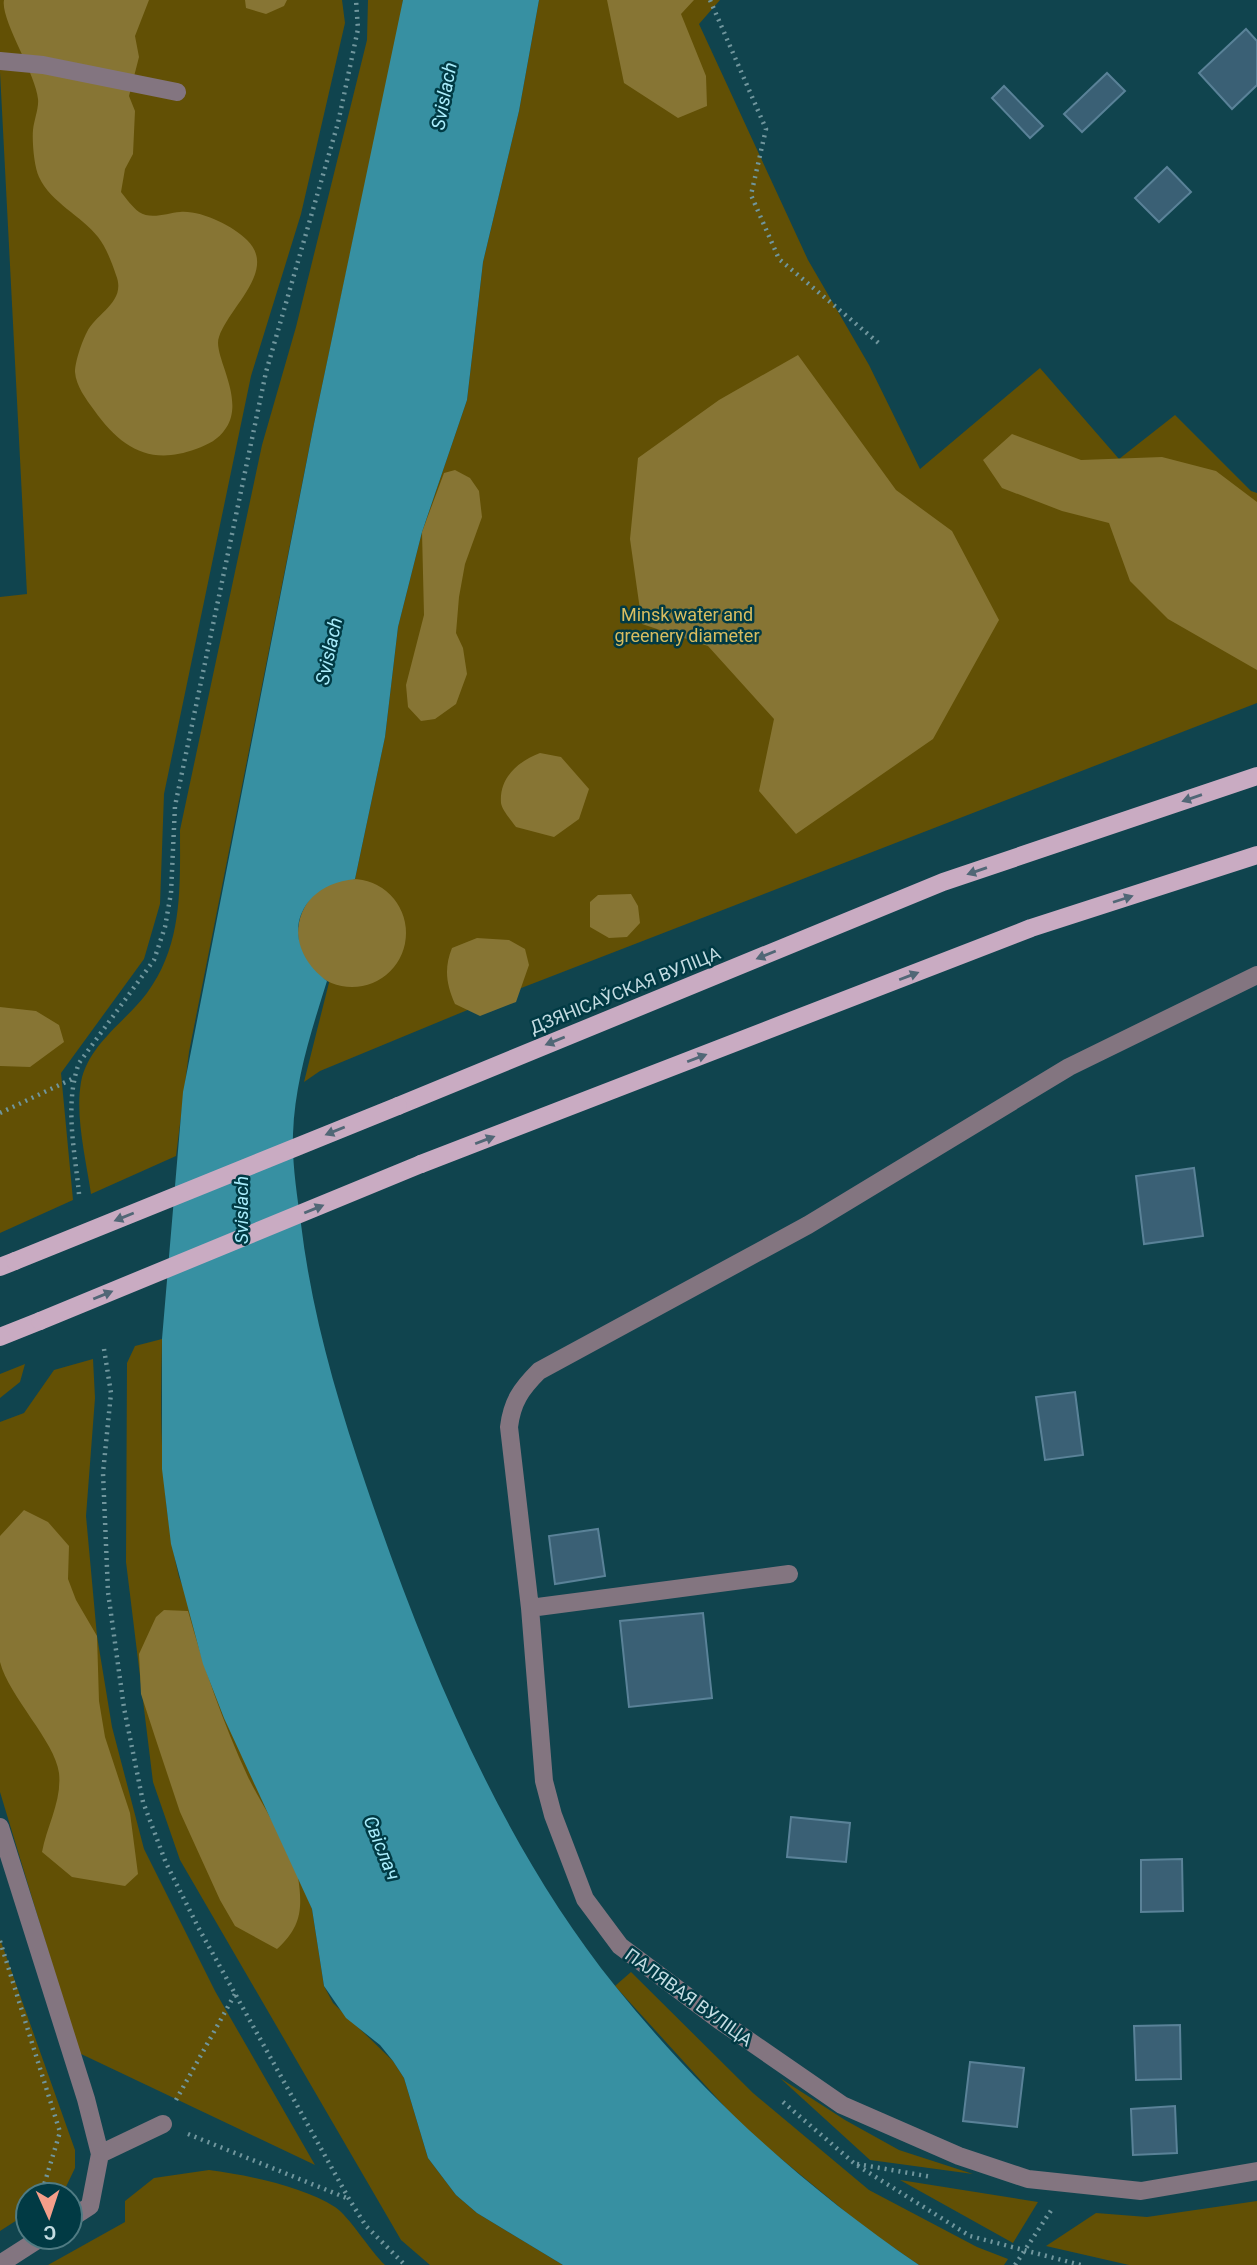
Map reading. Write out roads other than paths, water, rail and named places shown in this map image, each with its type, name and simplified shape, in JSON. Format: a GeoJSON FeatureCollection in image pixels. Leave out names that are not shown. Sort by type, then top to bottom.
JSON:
{"type":"FeatureCollection","features":[{"type":"Feature","properties":{"kind":"main road","name":"ДЗЯНІСАЎСКАЯ ВУЛІЦА"},"geometry":{"type":"LineString","coordinates":[[8,1264],[943,882],[1257,776]]}},
{"type":"Feature","properties":{"kind":"main road"},"geometry":{"type":"LineString","coordinates":[[0,1336],[421,1164],[1031,928],[1257,855]]}},
{"type":"Feature","properties":{"kind":"street"},"geometry":{"type":"LineString","coordinates":[[0,61],[43,65],[177,92]]}},
{"type":"Feature","properties":{"kind":"street","name":"ПАЛЯВАЯ ВУЛІЦА"},"geometry":{"type":"LineString","coordinates":[[1257,975],[1069,1067],[808,1225],[539,1371],[520,1390],[512,1409],[509,1427],[530,1608],[544,1781],[553,1815],[585,1899],[620,1946],[719,2020],[842,2105],[960,2156],[1028,2179],[1142,2191],[1257,2171]]}},
{"type":"Feature","properties":{"kind":"street"},"geometry":{"type":"LineString","coordinates":[[530,1608],[789,1574]]}},
{"type":"Feature","properties":{"kind":"street"},"geometry":{"type":"LineString","coordinates":[[0,1827],[86,2099],[100,2154],[90,2206],[84,2210]]}},
{"type":"Feature","properties":{"kind":"street"},"geometry":{"type":"LineString","coordinates":[[100,2154],[163,2124]]}},
{"type":"Feature","properties":{"kind":"street"},"geometry":{"type":"LineString","coordinates":[[0,2264],[20,2251]]}},
{"type":"Feature","properties":{"kind":"water"},"geometry":{"type":"Polygon","coordinates":[[[403,0],[539,0],[519,111],[483,262],[467,400],[422,532],[398,627],[385,737],[355,879],[334,884],[318,892],[306,904],[300,919],[298,934],[302,951],[312,967],[327,981],[300,1076],[293,1134],[298,1202],[319,1324],[355,1453],[414,1617],[470,1747],[501,1811],[536,1872],[574,1931],[616,1987],[649,2027],[720,2102],[835,2204],[919,2265],[563,2265],[477,2213],[456,2195],[428,2158],[404,2078],[380,2045],[346,2018],[324,1986],[312,1909],[224,1718],[203,1664],[171,1544],[162,1469],[162,1339],[183,1092],[314,424],[403,0]]]}},
{"type":"Feature","properties":{"kind":"water label","name":"Svislach"},"geometry":{"type":"Point","coordinates":[444,96]}},
{"type":"Feature","properties":{"kind":"water label","name":"Svislach"},"geometry":{"type":"Point","coordinates":[329,651]}},
{"type":"Feature","properties":{"kind":"water label","name":"Svislach"},"geometry":{"type":"Point","coordinates":[241,1210]}},
{"type":"Feature","properties":{"kind":"water label","name":"Свіслач"},"geometry":{"type":"Point","coordinates":[382,1848]}},
{"type":"Feature","properties":{"kind":"park label","name":"Minsk water and greenery diameter"},"geometry":{"type":"Point","coordinates":[687,624]}}]}
